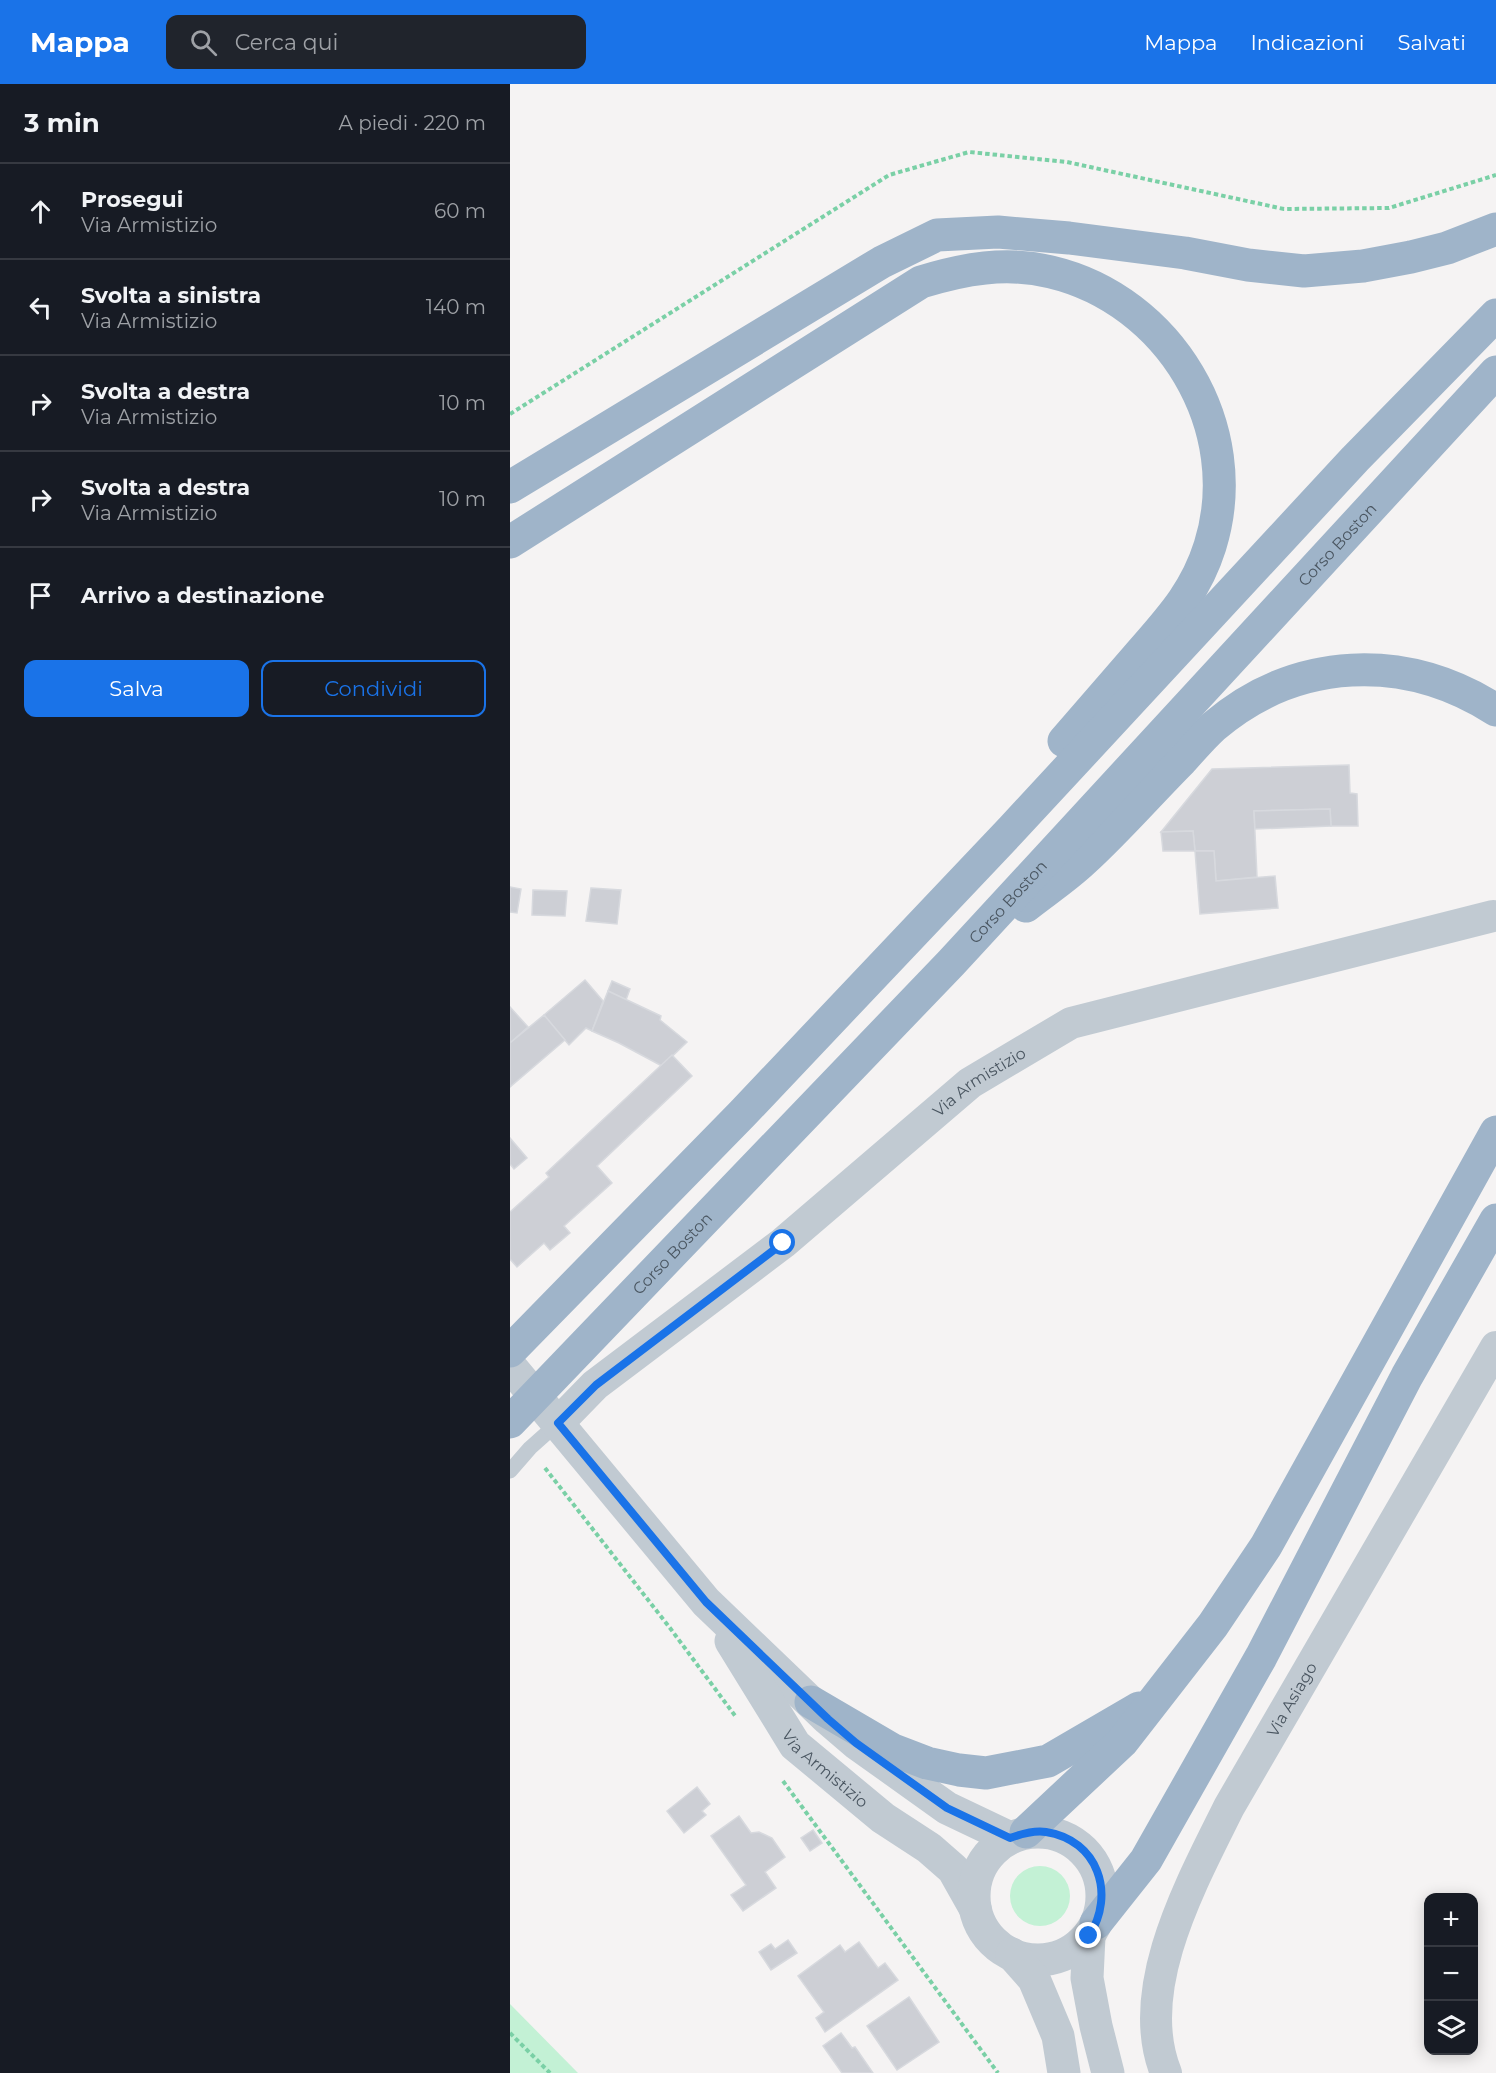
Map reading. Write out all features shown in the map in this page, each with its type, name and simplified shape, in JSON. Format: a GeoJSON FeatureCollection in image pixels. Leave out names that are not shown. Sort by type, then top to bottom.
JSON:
{"type":"FeatureCollection","features":[{"type":"Feature","properties":{"kind":"highway"},"geometry":{"type":"LineString","coordinates":[[510,488],[882,262],[937,235],[998,232],[1069,238],[1185,253],[1248,265],[1304,271],[1363,266],[1411,257],[1448,248],[1496,229]]}},
{"type":"Feature","properties":{"kind":"highway"},"geometry":{"type":"LineString","coordinates":[[510,542],[921,282],[974,268],[1018,267],[1060,274],[1111,295],[1161,336],[1181,361],[1197,389],[1209,419],[1216,450],[1219,482],[1217,514],[1210,545],[1199,575],[1184,603],[1021,791],[1012,829]]}},
{"type":"Feature","properties":{"kind":"highway"},"geometry":{"type":"LineString","coordinates":[[510,1351],[742,1114],[1012,829],[1355,459],[1496,315]]}},
{"type":"Feature","properties":{"kind":"highway","name":"Corso Boston"},"geometry":{"type":"LineString","coordinates":[[510,1422],[951,963],[1496,372]]}},
{"type":"Feature","properties":{"kind":"highway"},"geometry":{"type":"LineString","coordinates":[[951,963],[1083,862],[1213,728],[1240,707],[1269,690],[1301,678],[1334,671],[1368,669],[1402,672],[1435,680],[1466,692],[1496,710]]}},
{"type":"Feature","properties":{"kind":"highway"},"geometry":{"type":"LineString","coordinates":[[1018,1835],[1122,1742],[1213,1625],[1266,1546],[1496,1132]]}},
{"type":"Feature","properties":{"kind":"highway"},"geometry":{"type":"LineString","coordinates":[[1092,1929],[1152,1850],[1261,1658],[1407,1376],[1496,1220]]}},
{"type":"Feature","properties":{"kind":"highway"},"geometry":{"type":"LineString","coordinates":[[811,1702],[893,1750],[959,1770],[986,1773],[1048,1761],[1156,1699]]}},
{"type":"Feature","properties":{"kind":"street","name":"Via Armistizio"},"geometry":{"type":"LineString","coordinates":[[558,1423],[596,1385],[783,1243],[970,1083],[1071,1023],[1493,916]]}},
{"type":"Feature","properties":{"kind":"street","name":"Via Asiago"},"geometry":{"type":"LineString","coordinates":[[1166,2073],[1161,2060],[1156,2013],[1161,1966],[1179,1913],[1201,1863],[1229,1807],[1496,1347]]}},
{"type":"Feature","properties":{"kind":"street","name":"Via Armistizio"},"geometry":{"type":"LineString","coordinates":[[510,1366],[706,1602],[811,1702],[856,1743],[947,1808],[1018,1835]]}},
{"type":"Feature","properties":{"kind":"street","name":"Via Armistizio"},"geometry":{"type":"LineString","coordinates":[[706,1602],[795,1745],[883,1818],[937,1855],[953,1869],[975,1908]]}},
{"type":"Feature","properties":{"kind":"street","name":"Via Armistizio"},"geometry":{"type":"LineString","coordinates":[[1092,1929],[1070,1952],[1059,1957],[1035,1960],[1012,1954],[995,1944],[981,1927],[973,1894],[981,1867],[998,1845],[1018,1835],[1044,1831],[1061,1835],[1077,1844],[1089,1856],[1098,1871],[1102,1888],[1102,1906],[1092,1929],[1087,1978],[1108,2073]]}},
{"type":"Feature","properties":{"kind":"street","name":"Via Armistizio"},"geometry":{"type":"LineString","coordinates":[[1012,1954],[1034,1979],[1058,2036],[1064,2073]]}},
{"type":"Feature","properties":{"kind":"lane","name":"Via Armistizio"},"geometry":{"type":"LineString","coordinates":[[510,1471],[530,1448],[558,1423]]}},
{"type":"Feature","properties":{"kind":"path"},"geometry":{"type":"LineString","coordinates":[[510,2033],[549,2073]]}},
{"type":"Feature","properties":{"kind":"green space"},"geometry":{"type":"Polygon","coordinates":[[[1040,1866],[1061,1875],[1070,1896],[1061,1917],[1040,1926],[1019,1917],[1010,1896],[1019,1875],[1040,1866]]]}},
{"type":"Feature","properties":{"kind":"green space"},"geometry":{"type":"Polygon","coordinates":[[[510,2004],[578,2073],[510,2073],[510,2004]]]}},
{"type":"Feature","properties":{"kind":"building"},"geometry":{"type":"Polygon","coordinates":[[[1349,765],[1350,793],[1357,794],[1358,826],[1331,826],[1330,809],[1254,811],[1257,877],[1216,881],[1214,851],[1195,851],[1193,831],[1161,832],[1212,769],[1349,765]]]}},
{"type":"Feature","properties":{"kind":"building"},"geometry":{"type":"Polygon","coordinates":[[[1330,809],[1331,826],[1255,829],[1254,811],[1330,809]]]}},
{"type":"Feature","properties":{"kind":"building"},"geometry":{"type":"Polygon","coordinates":[[[1193,831],[1195,851],[1163,851],[1161,832],[1193,831]]]}},
{"type":"Feature","properties":{"kind":"building"},"geometry":{"type":"Polygon","coordinates":[[[1195,851],[1214,851],[1216,881],[1275,876],[1278,908],[1200,914],[1195,851]]]}},
{"type":"Feature","properties":{"kind":"building"},"geometry":{"type":"Polygon","coordinates":[[[510,887],[521,889],[517,913],[510,912],[510,887]]]}},
{"type":"Feature","properties":{"kind":"building"},"geometry":{"type":"Polygon","coordinates":[[[591,888],[621,890],[617,924],[586,921],[591,888]]]}},
{"type":"Feature","properties":{"kind":"building"},"geometry":{"type":"Polygon","coordinates":[[[533,890],[567,891],[565,916],[532,915],[533,890]]]}},
{"type":"Feature","properties":{"kind":"building"},"geometry":{"type":"Polygon","coordinates":[[[585,980],[603,1001],[592,1031],[586,1028],[569,1045],[544,1015],[585,980]]]}},
{"type":"Feature","properties":{"kind":"building"},"geometry":{"type":"Polygon","coordinates":[[[612,981],[630,989],[626,1000],[608,991],[612,981]]]}},
{"type":"Feature","properties":{"kind":"building"},"geometry":{"type":"Polygon","coordinates":[[[608,991],[661,1016],[660,1020],[687,1042],[662,1066],[592,1031],[608,991]]]}},
{"type":"Feature","properties":{"kind":"building"},"geometry":{"type":"Polygon","coordinates":[[[510,1007],[528,1027],[510,1043],[510,1007]]]}},
{"type":"Feature","properties":{"kind":"building"},"geometry":{"type":"Polygon","coordinates":[[[544,1015],[565,1040],[510,1087],[510,1043],[544,1015]]]}},
{"type":"Feature","properties":{"kind":"building"},"geometry":{"type":"Polygon","coordinates":[[[672,1055],[692,1076],[597,1166],[612,1183],[564,1226],[570,1233],[550,1250],[544,1243],[517,1267],[510,1259],[510,1212],[549,1177],[546,1173],[672,1055]]]}},
{"type":"Feature","properties":{"kind":"building"},"geometry":{"type":"Polygon","coordinates":[[[510,1138],[527,1158],[514,1169],[510,1164],[510,1138]]]}},
{"type":"Feature","properties":{"kind":"building"},"geometry":{"type":"Polygon","coordinates":[[[697,1787],[710,1804],[702,1811],[706,1815],[684,1833],[667,1811],[697,1787]]]}},
{"type":"Feature","properties":{"kind":"building"},"geometry":{"type":"Polygon","coordinates":[[[739,1816],[751,1833],[759,1832],[772,1838],[785,1857],[765,1872],[776,1888],[743,1911],[731,1895],[746,1885],[711,1836],[739,1816]]]}},
{"type":"Feature","properties":{"kind":"building"},"geometry":{"type":"Polygon","coordinates":[[[813,1830],[822,1843],[810,1851],[801,1838],[813,1830]]]}},
{"type":"Feature","properties":{"kind":"building"},"geometry":{"type":"Polygon","coordinates":[[[788,1940],[797,1953],[771,1970],[759,1952],[771,1944],[775,1949],[788,1940]]]}},
{"type":"Feature","properties":{"kind":"building"},"geometry":{"type":"Polygon","coordinates":[[[859,1942],[878,1968],[885,1963],[898,1980],[825,2032],[816,2018],[824,2012],[798,1976],[840,1945],[845,1952],[859,1942]]]}},
{"type":"Feature","properties":{"kind":"building"},"geometry":{"type":"Polygon","coordinates":[[[909,1997],[939,2042],[897,2070],[867,2026],[909,1997]]]}},
{"type":"Feature","properties":{"kind":"building"},"geometry":{"type":"Polygon","coordinates":[[[841,2033],[852,2048],[855,2047],[873,2073],[842,2073],[823,2046],[841,2033]]]}},
{"type":"Feature","properties":{"kind":"route"},"geometry":{"type":"LineString","coordinates":[[783,1243],[596,1385],[558,1423],[706,1602],[856,1743],[947,1808],[1010,1838],[1026,1832],[1044,1831],[1061,1835],[1077,1844],[1089,1856],[1098,1871],[1102,1888],[1102,1906],[1089,1936]]}}]}
